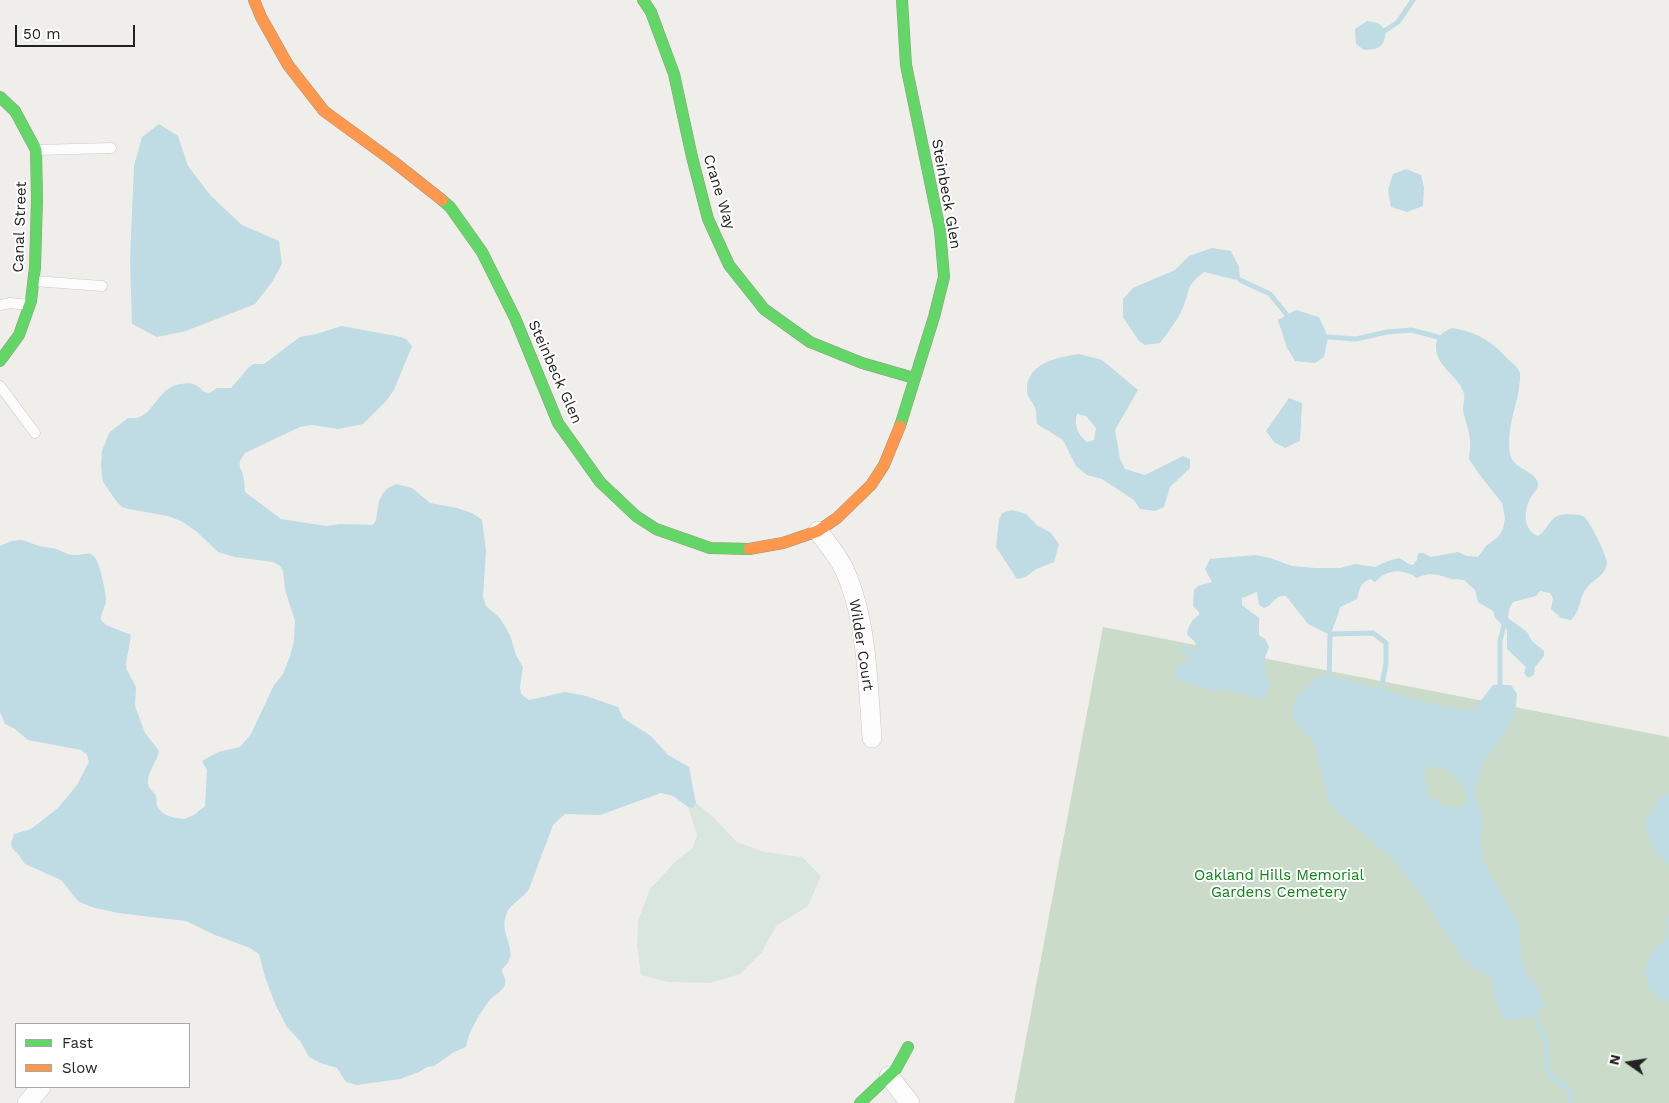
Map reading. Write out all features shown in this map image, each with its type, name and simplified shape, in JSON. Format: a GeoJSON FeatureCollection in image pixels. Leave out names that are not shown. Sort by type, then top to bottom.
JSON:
{"type":"FeatureCollection","features":[{"type":"Feature","properties":{"kind":"street","name":"Steinbeck Glen"},"geometry":{"type":"LineString","coordinates":[[254,0],[261,17],[288,65],[324,111],[450,207],[482,252],[515,318],[558,423],[600,482],[636,516],[656,529],[710,548],[742,550],[783,544],[818,531],[837,518],[870,485],[884,465],[897,434],[934,318],[944,277],[940,230],[906,65],[902,0]]}},
{"type":"Feature","properties":{"kind":"street","name":"Crane Way"},"geometry":{"type":"LineString","coordinates":[[643,0],[650,12],[674,74],[708,219],[730,265],[764,309],[810,342],[862,363],[914,378]]}},
{"type":"Feature","properties":{"kind":"street","name":"Canal Street"},"geometry":{"type":"LineString","coordinates":[[0,97],[15,111],[36,150],[37,199],[30,305],[19,335],[1,357]]}},
{"type":"Feature","properties":{"kind":"street","name":"Wilder Court"},"geometry":{"type":"LineString","coordinates":[[818,531],[844,568],[858,607],[868,682],[872,738]]}},
{"type":"Feature","properties":{"kind":"street"},"geometry":{"type":"LineString","coordinates":[[860,1103],[896,1069],[908,1047]]}},
{"type":"Feature","properties":{"kind":"street"},"geometry":{"type":"LineString","coordinates":[[889,1076],[910,1103]]}},
{"type":"Feature","properties":{"kind":"street"},"geometry":{"type":"LineString","coordinates":[[27,1103],[40,1088]]}},
{"type":"Feature","properties":{"kind":"lane"},"geometry":{"type":"LineString","coordinates":[[36,150],[111,148]]}},
{"type":"Feature","properties":{"kind":"lane"},"geometry":{"type":"LineString","coordinates":[[33,281],[102,286]]}},
{"type":"Feature","properties":{"kind":"lane"},"geometry":{"type":"LineString","coordinates":[[0,305],[10,303],[30,305]]}},
{"type":"Feature","properties":{"kind":"lane"},"geometry":{"type":"LineString","coordinates":[[0,386],[35,433]]}},
{"type":"Feature","properties":{"kind":"shaded area"},"geometry":{"type":"Polygon","coordinates":[[[696,803],[711,815],[737,842],[764,852],[802,857],[821,876],[808,906],[776,926],[762,952],[740,974],[710,983],[668,982],[641,975],[637,945],[638,920],[650,889],[677,860],[693,848],[697,835],[688,807],[693,808],[696,803]]]}},
{"type":"Feature","properties":{"kind":"green space","name":"Oakland Hills Memorial Gardens Cemetery"},"geometry":{"type":"Polygon","coordinates":[[[1103,627],[1669,737],[1669,1103],[1014,1103],[1103,627]]]}},
{"type":"Feature","properties":{"kind":"water"},"geometry":{"type":"Polygon","coordinates":[[[1367,21],[1378,23],[1386,30],[1381,46],[1364,50],[1356,44],[1355,29],[1367,21]]]}},
{"type":"Feature","properties":{"kind":"water"},"geometry":{"type":"Polygon","coordinates":[[[159,124],[178,136],[188,166],[211,196],[242,225],[279,241],[282,264],[272,282],[255,304],[186,331],[157,337],[132,324],[130,259],[134,166],[142,137],[159,124]]]}},
{"type":"Feature","properties":{"kind":"water"},"geometry":{"type":"Polygon","coordinates":[[[1406,169],[1421,175],[1424,187],[1423,206],[1407,212],[1391,207],[1388,190],[1393,174],[1406,169]]]}},
{"type":"Feature","properties":{"kind":"water"},"geometry":{"type":"Polygon","coordinates":[[[1212,248],[1231,251],[1239,267],[1240,280],[1204,272],[1192,284],[1179,315],[1160,343],[1145,345],[1139,341],[1123,317],[1123,299],[1133,288],[1175,270],[1189,256],[1212,248]]]}},
{"type":"Feature","properties":{"kind":"water"},"geometry":{"type":"Polygon","coordinates":[[[1296,310],[1319,317],[1328,337],[1324,357],[1315,363],[1295,361],[1287,348],[1278,320],[1296,310]]]}},
{"type":"Feature","properties":{"kind":"water"},"geometry":{"type":"Polygon","coordinates":[[[342,326],[401,337],[406,339],[412,346],[394,390],[387,400],[363,424],[338,429],[312,425],[300,427],[245,453],[240,461],[240,467],[245,492],[281,519],[326,526],[340,524],[373,525],[383,493],[396,484],[412,488],[430,503],[472,513],[482,520],[486,551],[483,597],[486,606],[500,618],[510,635],[516,655],[523,667],[520,687],[521,694],[529,700],[565,692],[586,696],[618,707],[623,718],[651,736],[668,755],[689,767],[696,803],[693,808],[688,807],[673,796],[661,793],[600,815],[565,814],[553,825],[529,889],[506,915],[504,923],[510,956],[508,963],[502,969],[505,984],[503,989],[489,1001],[478,1017],[469,1035],[466,1047],[454,1052],[434,1066],[427,1067],[400,1079],[357,1085],[346,1082],[337,1068],[320,1063],[309,1057],[300,1041],[287,1027],[276,1006],[259,954],[250,948],[215,935],[186,921],[118,913],[84,904],[78,901],[61,880],[25,864],[12,848],[11,843],[14,834],[31,829],[58,808],[77,785],[89,762],[87,755],[81,750],[28,740],[15,729],[5,724],[0,712],[0,546],[16,540],[22,540],[69,554],[90,554],[95,557],[98,564],[105,594],[106,602],[101,620],[106,625],[131,635],[126,664],[136,687],[135,706],[145,733],[159,751],[148,782],[156,795],[157,805],[165,814],[184,819],[194,815],[205,806],[207,770],[202,761],[218,752],[240,747],[251,734],[274,685],[283,674],[290,656],[294,641],[295,621],[285,590],[283,571],[280,566],[273,562],[235,557],[218,552],[197,532],[183,522],[168,516],[122,507],[103,482],[101,467],[102,451],[109,433],[128,418],[137,418],[144,415],[165,391],[172,386],[188,383],[196,385],[204,392],[210,393],[217,388],[231,388],[249,367],[254,364],[264,364],[300,337],[342,326]]]}},
{"type":"Feature","properties":{"kind":"water"},"geometry":{"type":"Polygon","coordinates":[[[1452,328],[1475,334],[1487,341],[1519,370],[1519,389],[1511,423],[1509,448],[1513,461],[1533,476],[1538,483],[1527,507],[1526,519],[1529,529],[1538,536],[1560,515],[1583,516],[1593,530],[1607,563],[1604,572],[1584,592],[1577,612],[1571,620],[1561,618],[1551,609],[1553,598],[1550,593],[1540,591],[1536,596],[1513,602],[1509,609],[1508,618],[1527,632],[1532,641],[1544,651],[1544,656],[1535,667],[1534,675],[1528,678],[1524,673],[1526,667],[1507,649],[1507,629],[1495,618],[1493,611],[1478,602],[1475,590],[1464,580],[1432,574],[1417,578],[1401,571],[1395,571],[1385,574],[1375,582],[1370,579],[1364,583],[1360,587],[1357,599],[1340,607],[1330,635],[1308,624],[1286,596],[1277,598],[1264,608],[1259,605],[1257,592],[1242,598],[1242,605],[1259,618],[1259,635],[1265,639],[1269,647],[1264,665],[1269,688],[1263,699],[1223,689],[1214,691],[1177,679],[1175,674],[1176,666],[1187,661],[1189,657],[1186,652],[1181,654],[1179,649],[1187,646],[1192,651],[1196,647],[1195,642],[1187,634],[1191,623],[1199,615],[1199,612],[1193,606],[1194,590],[1198,586],[1212,582],[1205,569],[1210,559],[1256,555],[1292,566],[1340,568],[1355,564],[1375,567],[1399,558],[1413,565],[1417,560],[1418,553],[1431,557],[1458,552],[1467,556],[1478,557],[1486,546],[1498,537],[1503,529],[1505,518],[1502,503],[1469,459],[1470,442],[1463,410],[1464,394],[1458,382],[1443,365],[1436,352],[1439,336],[1452,328]]]}},
{"type":"Feature","properties":{"kind":"water"},"geometry":{"type":"Polygon","coordinates":[[[1079,354],[1102,360],[1138,390],[1115,430],[1120,459],[1125,469],[1145,475],[1183,456],[1190,459],[1190,468],[1170,487],[1164,507],[1155,511],[1140,509],[1134,500],[1102,479],[1087,475],[1076,466],[1063,440],[1037,424],[1036,410],[1027,391],[1028,381],[1037,368],[1045,363],[1079,354]],[[1077,414],[1076,426],[1087,442],[1094,440],[1096,428],[1086,416],[1077,414]]]}},
{"type":"Feature","properties":{"kind":"water"},"geometry":{"type":"Polygon","coordinates":[[[1289,398],[1302,403],[1300,441],[1285,448],[1274,442],[1266,431],[1289,398]]]}},
{"type":"Feature","properties":{"kind":"water"},"geometry":{"type":"Polygon","coordinates":[[[1012,510],[1026,514],[1038,526],[1050,532],[1059,544],[1054,562],[1036,569],[1026,577],[1017,579],[996,547],[999,520],[1002,513],[1012,510]]]}},
{"type":"Feature","properties":{"kind":"water"},"geometry":{"type":"Polygon","coordinates":[[[1322,675],[1390,691],[1434,705],[1473,711],[1493,685],[1511,685],[1517,694],[1515,716],[1482,764],[1474,791],[1483,820],[1480,838],[1483,862],[1519,925],[1521,958],[1528,976],[1538,988],[1544,1006],[1534,1014],[1521,1019],[1503,1018],[1495,1000],[1490,976],[1476,970],[1462,958],[1422,895],[1390,856],[1330,806],[1313,742],[1292,718],[1294,700],[1308,685],[1322,675]],[[1431,766],[1424,770],[1428,795],[1451,808],[1461,807],[1466,804],[1466,791],[1454,776],[1443,768],[1431,766]]]}},
{"type":"Feature","properties":{"kind":"water"},"geometry":{"type":"Polygon","coordinates":[[[1669,793],[1669,866],[1653,849],[1645,824],[1661,796],[1669,793]]]}},
{"type":"Feature","properties":{"kind":"water"},"geometry":{"type":"Polygon","coordinates":[[[1669,914],[1669,1001],[1661,1001],[1650,990],[1644,972],[1652,952],[1668,935],[1666,920],[1669,914]]]}},
{"type":"Feature","properties":{"kind":"waterway"},"geometry":{"type":"LineString","coordinates":[[1386,30],[1398,22],[1413,0]]}},
{"type":"Feature","properties":{"kind":"waterway"},"geometry":{"type":"LineString","coordinates":[[1240,280],[1270,294],[1287,315]]}},
{"type":"Feature","properties":{"kind":"waterway"},"geometry":{"type":"LineString","coordinates":[[1328,337],[1356,339],[1387,332],[1411,330],[1438,337]]}},
{"type":"Feature","properties":{"kind":"waterway"},"geometry":{"type":"LineString","coordinates":[[1500,685],[1500,641],[1504,625]]}},
{"type":"Feature","properties":{"kind":"waterway"},"geometry":{"type":"LineString","coordinates":[[1331,634],[1373,633],[1386,643],[1386,664],[1381,689]]}},
{"type":"Feature","properties":{"kind":"waterway"},"geometry":{"type":"LineString","coordinates":[[1329,682],[1330,635]]}},
{"type":"Feature","properties":{"kind":"waterway"},"geometry":{"type":"LineString","coordinates":[[1531,1009],[1546,1043],[1546,1065],[1548,1071],[1555,1080],[1567,1088],[1571,1096],[1571,1103]]}},
{"type":"Feature","properties":{"kind":"traffic: fast"},"geometry":{"type":"LineString","coordinates":[[643,0],[651,12],[674,74],[708,219],[729,265],[764,309],[810,342],[862,363],[914,378]]}},
{"type":"Feature","properties":{"kind":"traffic: fast"},"geometry":{"type":"LineString","coordinates":[[900,426],[934,317],[944,277],[940,230],[906,65],[902,0]]}},
{"type":"Feature","properties":{"kind":"traffic: fast"},"geometry":{"type":"LineString","coordinates":[[0,97],[15,111],[36,150],[37,199],[35,267],[31,301],[19,335],[0,361]]}},
{"type":"Feature","properties":{"kind":"traffic: fast"},"geometry":{"type":"LineString","coordinates":[[442,200],[450,207],[482,252],[515,318],[558,423],[600,482],[636,516],[656,529],[710,548],[749,549]]}},
{"type":"Feature","properties":{"kind":"traffic: fast"},"geometry":{"type":"LineString","coordinates":[[860,1103],[896,1069],[908,1047]]}},
{"type":"Feature","properties":{"kind":"traffic: slow"},"geometry":{"type":"LineString","coordinates":[[254,0],[261,17],[288,65],[324,111],[442,200]]}},
{"type":"Feature","properties":{"kind":"traffic: slow"},"geometry":{"type":"LineString","coordinates":[[749,549],[783,543],[818,531],[837,518],[871,485],[884,465],[900,426]]}}]}
